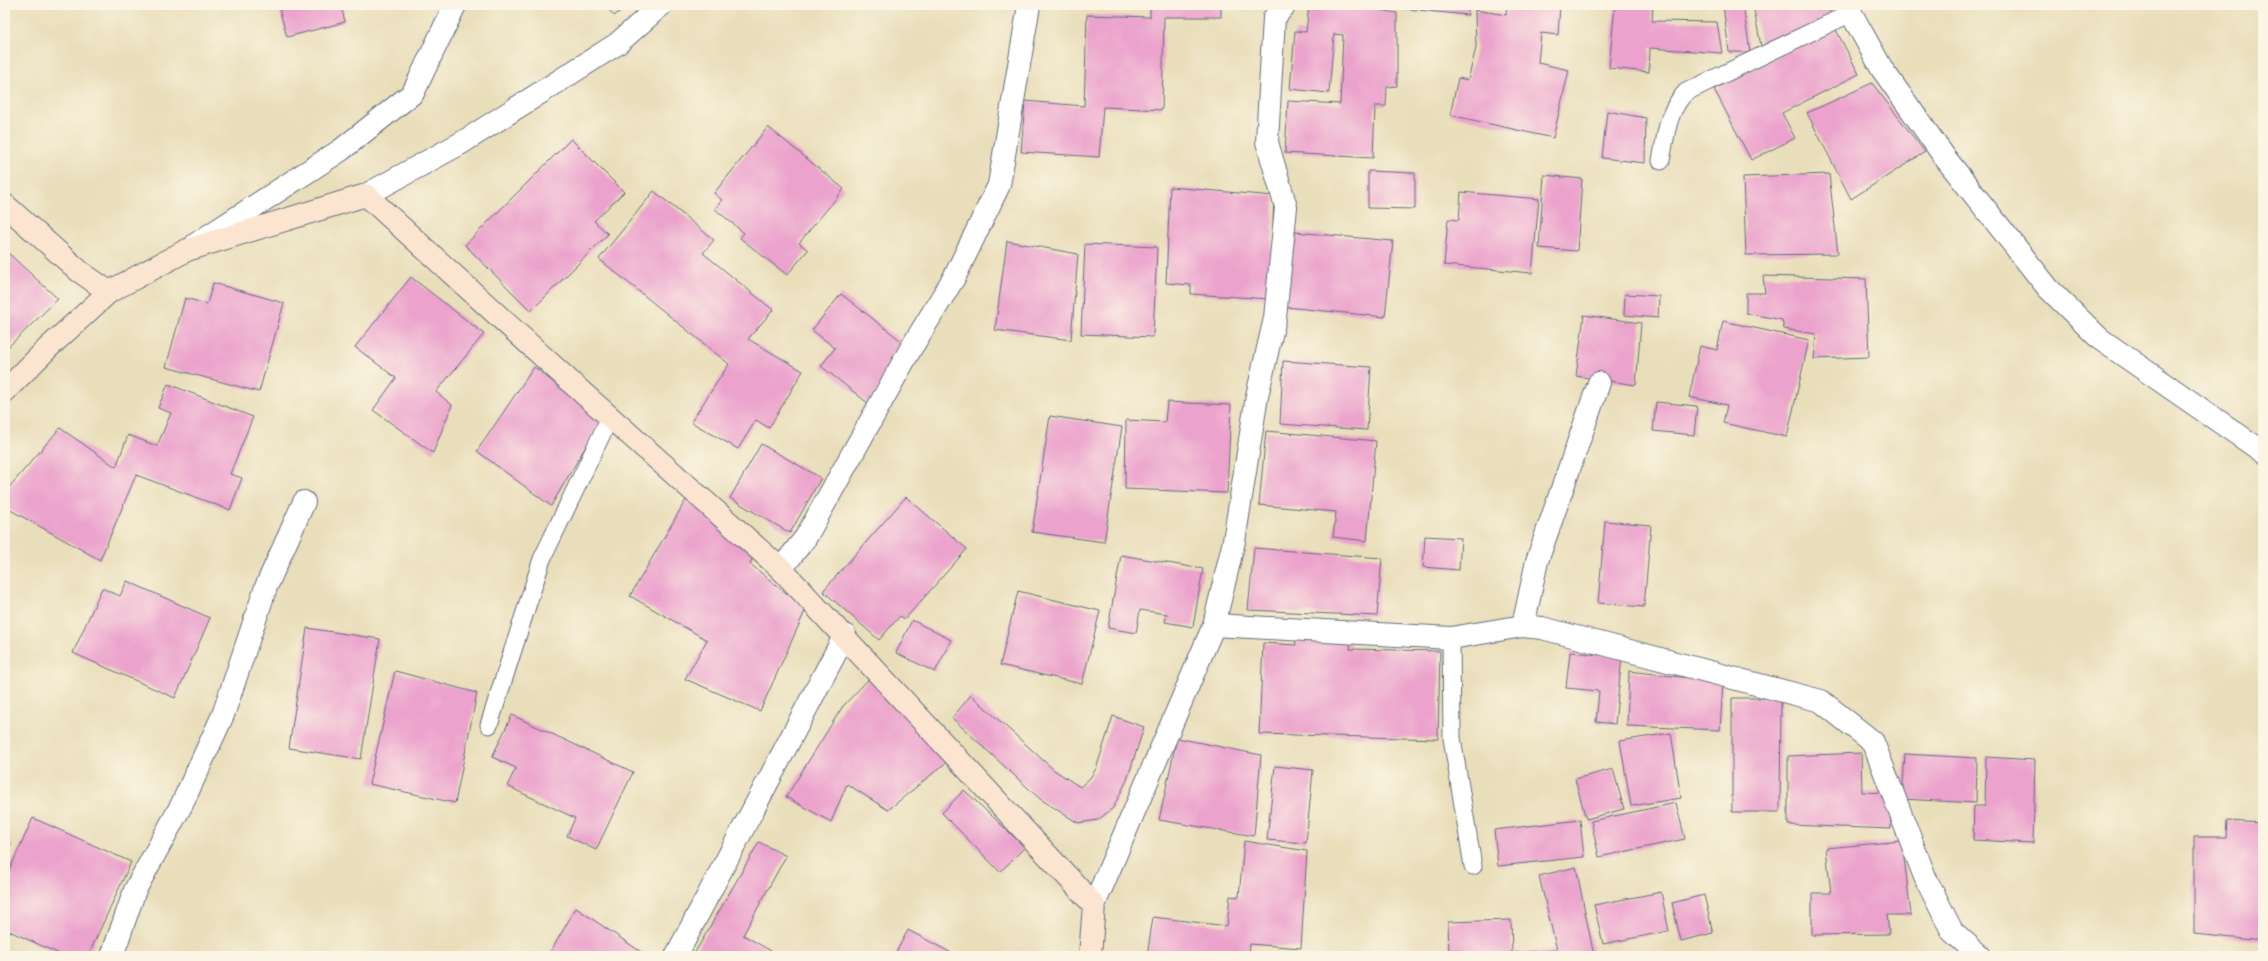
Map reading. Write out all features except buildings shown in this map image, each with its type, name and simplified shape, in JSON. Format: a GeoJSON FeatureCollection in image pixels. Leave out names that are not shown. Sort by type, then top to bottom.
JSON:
{"type":"FeatureCollection","features":[{"type":"Feature","properties":{"kind":"street"},"geometry":{"type":"LineString","coordinates":[[5,391],[48,348],[109,292],[187,250],[341,150],[413,93],[455,5]]}},
{"type":"Feature","properties":{"kind":"street"},"geometry":{"type":"LineString","coordinates":[[187,250],[366,196],[463,142],[617,44],[661,5]]}},
{"type":"Feature","properties":{"kind":"street"},"geometry":{"type":"LineString","coordinates":[[781,569],[806,537],[910,350],[955,276],[999,185],[1029,5]]}},
{"type":"Feature","properties":{"kind":"street"},"geometry":{"type":"LineString","coordinates":[[1090,956],[1094,905],[1214,625],[1234,541],[1257,396],[1275,318],[1286,207],[1267,142],[1274,18],[1285,5]]}},
{"type":"Feature","properties":{"kind":"street"},"geometry":{"type":"LineString","coordinates":[[1850,9],[1882,69],[1946,159],[2048,288],[2100,339],[2263,452]]}},
{"type":"Feature","properties":{"kind":"street"},"geometry":{"type":"LineString","coordinates":[[366,196],[610,417],[781,569],[845,635],[1094,905]]}},
{"type":"Feature","properties":{"kind":"street"},"geometry":{"type":"LineString","coordinates":[[5,205],[79,271],[109,292]]}},
{"type":"Feature","properties":{"kind":"street"},"geometry":{"type":"LineString","coordinates":[[1522,626],[1537,561],[1599,383]]}},
{"type":"Feature","properties":{"kind":"street"},"geometry":{"type":"LineString","coordinates":[[112,956],[135,890],[182,804],[223,715],[266,587],[304,502]]}},
{"type":"Feature","properties":{"kind":"street"},"geometry":{"type":"LineString","coordinates":[[1214,625],[1451,638],[1522,626],[1542,628],[1821,702],[1873,742],[1925,877],[1952,931],[1980,956]]}},
{"type":"Feature","properties":{"kind":"street"},"geometry":{"type":"LineString","coordinates":[[676,956],[845,635]]}},
{"type":"Feature","properties":{"kind":"lane"},"geometry":{"type":"LineString","coordinates":[[1661,161],[1670,114],[1677,101],[1686,92],[1850,9]]}},
{"type":"Feature","properties":{"kind":"lane"},"geometry":{"type":"LineString","coordinates":[[489,725],[542,559],[610,417]]}},
{"type":"Feature","properties":{"kind":"lane"},"geometry":{"type":"LineString","coordinates":[[1451,638],[1452,738],[1473,866]]}}]}
